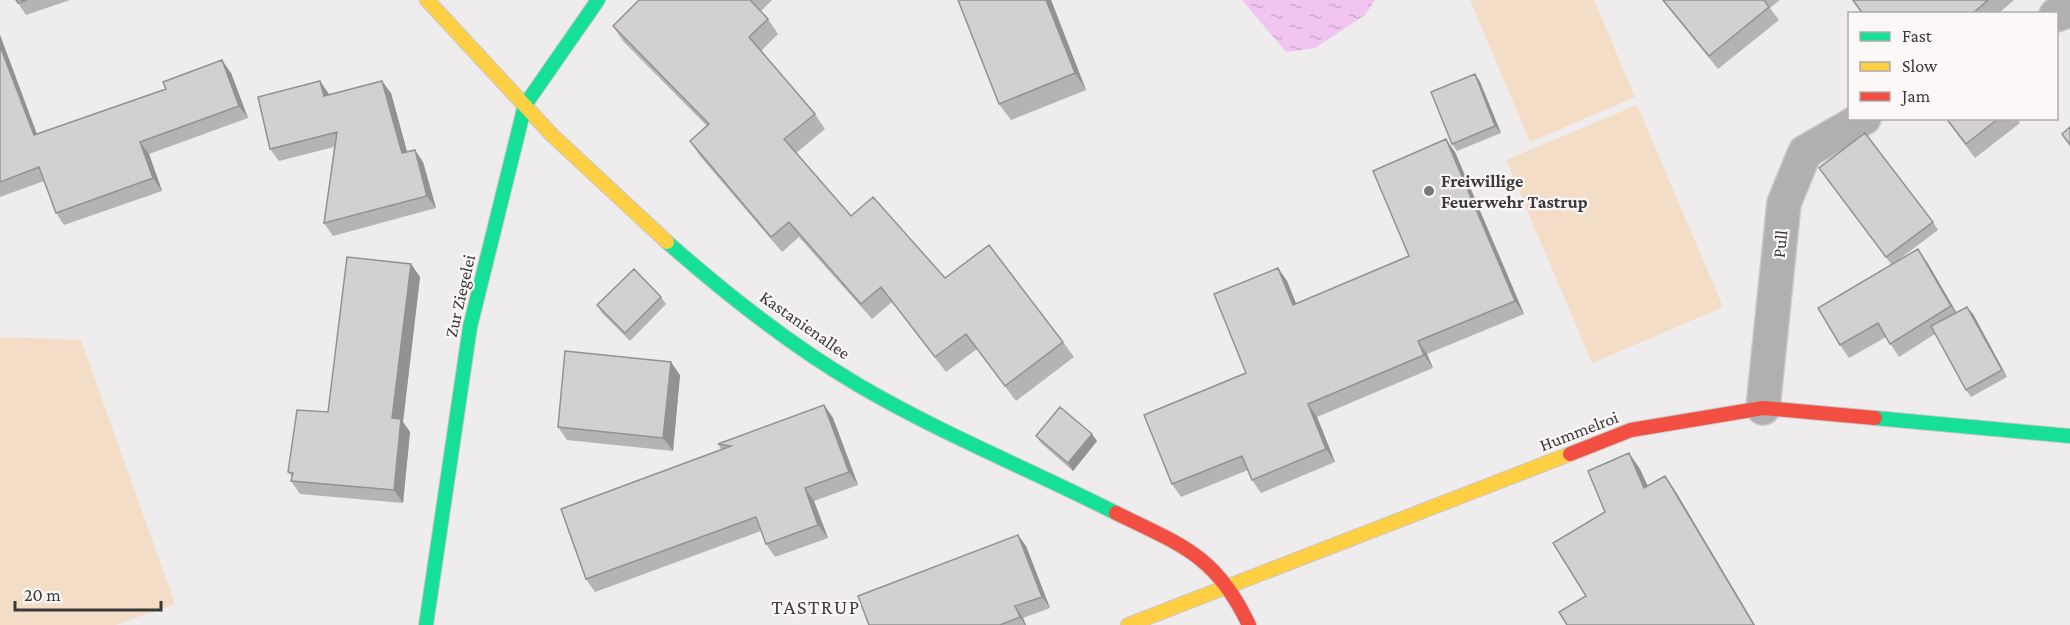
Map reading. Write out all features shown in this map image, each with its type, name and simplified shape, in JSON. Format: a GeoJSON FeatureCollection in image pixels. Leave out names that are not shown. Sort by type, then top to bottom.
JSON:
{"type":"FeatureCollection","features":[{"type":"Feature","properties":{"kind":"street","name":"Kastanienallee"},"geometry":{"type":"LineString","coordinates":[[427,0],[525,105],[630,211],[784,337],[887,402],[1071,490],[1201,558],[1231,586]]}},
{"type":"Feature","properties":{"kind":"street","name":"Zur Ziegelei"},"geometry":{"type":"LineString","coordinates":[[426,625],[470,327],[525,105],[598,0]]}},
{"type":"Feature","properties":{"kind":"street","name":"Pull"},"geometry":{"type":"LineString","coordinates":[[1763,408],[1784,203],[1805,152],[1861,120]]}},
{"type":"Feature","properties":{"kind":"street","name":"Hummelroi"},"geometry":{"type":"LineString","coordinates":[[1128,625],[1631,430],[1763,408],[2070,436]]}},
{"type":"Feature","properties":{"kind":"street"},"geometry":{"type":"LineString","coordinates":[[1231,586],[1250,625]]}},
{"type":"Feature","properties":{"kind":"shaded area"},"geometry":{"type":"Polygon","coordinates":[[[1470,0],[1594,0],[1635,97],[1530,142],[1470,0]]]}},
{"type":"Feature","properties":{"kind":"shaded area"},"geometry":{"type":"Polygon","coordinates":[[[1637,105],[1723,307],[1592,363],[1506,160],[1637,105]]]}},
{"type":"Feature","properties":{"kind":"shaded area"},"geometry":{"type":"Polygon","coordinates":[[[0,337],[81,340],[175,604],[115,625],[0,625],[0,337]]]}},
{"type":"Feature","properties":{"kind":"water"},"geometry":{"type":"Polygon","coordinates":[[[1242,0],[1375,0],[1365,15],[1315,48],[1286,52],[1242,0]]]}},
{"type":"Feature","properties":{"kind":"building"},"geometry":{"type":"Polygon","coordinates":[[[639,0],[750,0],[768,19],[749,37],[815,114],[784,139],[851,216],[873,197],[945,278],[989,245],[1063,342],[1005,386],[966,334],[935,357],[881,287],[861,304],[789,222],[771,237],[690,141],[709,124],[613,26],[639,0]]]}},
{"type":"Feature","properties":{"kind":"building"},"geometry":{"type":"Polygon","coordinates":[[[958,0],[1046,0],[1075,73],[999,104],[958,0]]]}},
{"type":"Feature","properties":{"kind":"building"},"geometry":{"type":"Polygon","coordinates":[[[1663,0],[1764,0],[1769,7],[1709,56],[1663,0]]]}},
{"type":"Feature","properties":{"kind":"building"},"geometry":{"type":"Polygon","coordinates":[[[1853,0],[1988,0],[1974,12],[1862,12],[1853,0]]]}},
{"type":"Feature","properties":{"kind":"building"},"geometry":{"type":"Polygon","coordinates":[[[0,46],[34,135],[166,89],[163,82],[222,60],[239,106],[140,142],[153,178],[56,213],[39,167],[0,182],[0,46]]]}},
{"type":"Feature","properties":{"kind":"building"},"geometry":{"type":"Polygon","coordinates":[[[1475,74],[1495,126],[1452,144],[1431,92],[1475,74]]]}},
{"type":"Feature","properties":{"kind":"building"},"geometry":{"type":"Polygon","coordinates":[[[320,81],[324,96],[382,81],[402,153],[415,150],[427,196],[324,223],[337,132],[270,149],[258,97],[320,81]]]}},
{"type":"Feature","properties":{"kind":"building"},"geometry":{"type":"Polygon","coordinates":[[[1948,120],[1996,120],[1966,144],[1948,120]]]}},
{"type":"Feature","properties":{"kind":"building"},"geometry":{"type":"Polygon","coordinates":[[[2070,127],[2070,145],[2062,134],[2070,127]]]}},
{"type":"Feature","properties":{"kind":"building"},"geometry":{"type":"Polygon","coordinates":[[[1865,133],[1933,222],[1886,257],[1819,168],[1865,133]]]}},
{"type":"Feature","properties":{"kind":"building"},"geometry":{"type":"Polygon","coordinates":[[[1446,139],[1515,301],[1418,341],[1424,355],[1308,404],[1326,449],[1252,480],[1242,456],[1172,484],[1144,415],[1246,373],[1214,294],[1278,268],[1293,305],[1409,256],[1373,171],[1446,139]]]}},
{"type":"Feature","properties":{"kind":"building"},"geometry":{"type":"Polygon","coordinates":[[[1918,249],[1951,306],[1890,344],[1878,323],[1840,345],[1818,308],[1918,249]]]}},
{"type":"Feature","properties":{"kind":"building"},"geometry":{"type":"Polygon","coordinates":[[[347,257],[411,264],[392,418],[401,419],[394,490],[291,481],[293,473],[288,472],[297,410],[328,412],[347,257]]]}},
{"type":"Feature","properties":{"kind":"building"},"geometry":{"type":"Polygon","coordinates":[[[634,269],[661,297],[625,333],[597,305],[634,269]]]}},
{"type":"Feature","properties":{"kind":"building"},"geometry":{"type":"Polygon","coordinates":[[[1967,307],[2002,370],[1966,390],[1931,326],[1967,307]]]}},
{"type":"Feature","properties":{"kind":"building"},"geometry":{"type":"Polygon","coordinates":[[[565,351],[671,362],[663,438],[558,427],[565,351]]]}},
{"type":"Feature","properties":{"kind":"building"},"geometry":{"type":"Polygon","coordinates":[[[824,405],[849,472],[805,488],[818,525],[766,544],[756,517],[586,579],[561,509],[731,446],[718,444],[824,405]]]}},
{"type":"Feature","properties":{"kind":"building"},"geometry":{"type":"Polygon","coordinates":[[[1060,407],[1092,434],[1068,463],[1036,436],[1060,407]]]}},
{"type":"Feature","properties":{"kind":"building"},"geometry":{"type":"Polygon","coordinates":[[[1629,453],[1644,488],[1665,476],[1754,625],[1567,625],[1559,612],[1586,596],[1553,543],[1605,512],[1588,471],[1629,453]]]}},
{"type":"Feature","properties":{"kind":"building"},"geometry":{"type":"Polygon","coordinates":[[[1018,535],[1042,597],[1015,606],[1020,617],[1000,625],[869,625],[858,596],[1018,535]]]}},
{"type":"Feature","properties":{"kind":"traffic: fast"},"geometry":{"type":"LineString","coordinates":[[426,625],[470,327],[525,105],[598,0]]}},
{"type":"Feature","properties":{"kind":"traffic: fast"},"geometry":{"type":"LineString","coordinates":[[667,242],[760,318],[809,354],[860,386],[955,436],[1116,513]]}},
{"type":"Feature","properties":{"kind":"traffic: fast"},"geometry":{"type":"LineString","coordinates":[[1875,418],[2070,436]]}},
{"type":"Feature","properties":{"kind":"traffic: slow"},"geometry":{"type":"LineString","coordinates":[[427,0],[552,135],[667,242]]}},
{"type":"Feature","properties":{"kind":"traffic: slow"},"geometry":{"type":"LineString","coordinates":[[1128,625],[1570,454]]}},
{"type":"Feature","properties":{"kind":"traffic: jam"},"geometry":{"type":"LineString","coordinates":[[1570,454],[1631,430],[1763,408],[1875,418]]}},
{"type":"Feature","properties":{"kind":"traffic: jam"},"geometry":{"type":"LineString","coordinates":[[1116,513],[1178,544],[1210,567],[1236,601],[1249,625]]}},
{"type":"Feature","properties":{"kind":"place","name":"Freiwillige Feuerwehr Tastrup"},"geometry":{"type":"Point","coordinates":[1429,191]}},
{"type":"Feature","properties":{"kind":"district","name":"TASTRUP"},"geometry":{"type":"Point","coordinates":[816,607]}}]}
